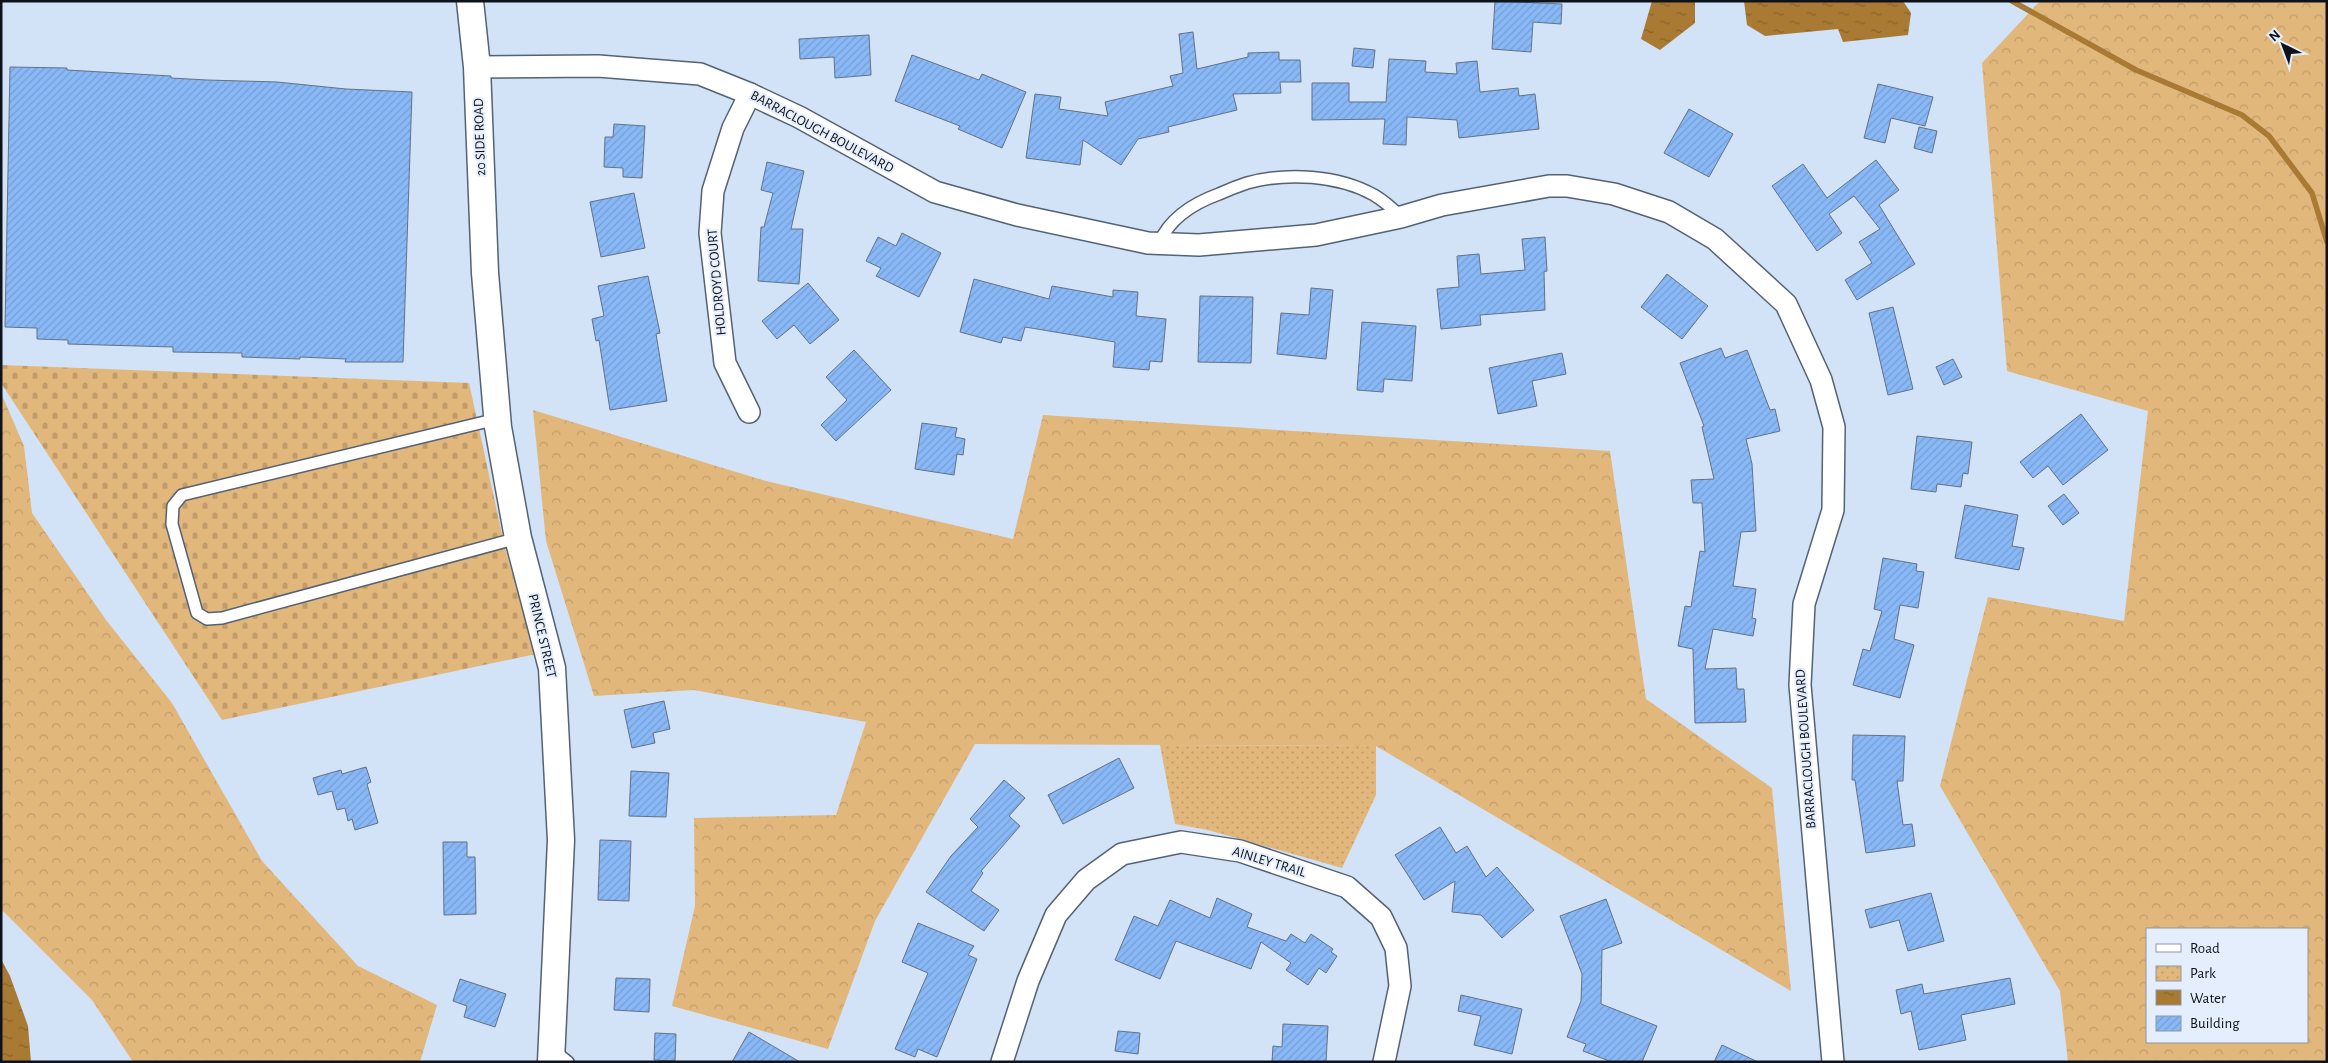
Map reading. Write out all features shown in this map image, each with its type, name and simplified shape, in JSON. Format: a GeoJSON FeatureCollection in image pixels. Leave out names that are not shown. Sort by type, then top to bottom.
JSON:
{"type":"FeatureCollection","features":[{"type":"Feature","properties":{"kind":"street","name":"20 SIDE ROAD"},"geometry":{"type":"LineString","coordinates":[[470,1],[477,67],[485,273]]}},
{"type":"Feature","properties":{"kind":"street","name":"BARRACLOUGH BOULEVARD"},"geometry":{"type":"LineString","coordinates":[[477,67],[598,66],[700,74],[750,94],[799,117],[935,192],[1017,215],[1148,243],[1199,245],[1316,235],[1401,217],[1442,205],[1549,186],[1567,186],[1614,194],[1669,212],[1715,239],[1786,304],[1821,380],[1834,427],[1833,510],[1804,604],[1800,685],[1833,1062]]}},
{"type":"Feature","properties":{"kind":"street","name":"HOLDROYD COURT"},"geometry":{"type":"LineString","coordinates":[[749,412],[725,363],[710,234],[713,191],[733,128],[750,94]]}},
{"type":"Feature","properties":{"kind":"street","name":"PRINCE STREET"},"geometry":{"type":"LineString","coordinates":[[485,273],[497,419],[518,538],[552,668],[561,840],[557,1058]]}},
{"type":"Feature","properties":{"kind":"street","name":"AINLEY TRAIL"},"geometry":{"type":"LineString","coordinates":[[1002,1062],[1028,981],[1056,915],[1086,880],[1122,854],[1181,842],[1240,851],[1347,887],[1381,917],[1396,948],[1400,986],[1384,1062]]}},
{"type":"Feature","properties":{"kind":"lane"},"geometry":{"type":"LineString","coordinates":[[1159,243],[1164,230],[1178,217],[1204,200],[1248,183],[1287,178],[1314,178],[1349,185],[1374,195],[1401,217]]}},
{"type":"Feature","properties":{"kind":"lane"},"geometry":{"type":"LineString","coordinates":[[497,419],[182,495],[173,506],[172,524],[197,613],[208,619],[222,618],[518,538]]}},
{"type":"Feature","properties":{"kind":"green space"},"geometry":{"type":"Polygon","coordinates":[[[2040,1],[2327,1],[2327,1062],[2068,1062],[2060,991],[1940,786],[1988,597],[2124,621],[2148,411],[2007,371],[1982,63],[2040,1]]]}},
{"type":"Feature","properties":{"kind":"green space"},"geometry":{"type":"Polygon","coordinates":[[[1,365],[469,383],[505,548],[536,654],[222,720],[1,383],[1,365]]]}},
{"type":"Feature","properties":{"kind":"green space"},"geometry":{"type":"Polygon","coordinates":[[[1,393],[24,446],[32,513],[106,620],[172,703],[262,861],[358,966],[437,1005],[420,1062],[133,1062],[92,1000],[1,909],[1,393]]]}},
{"type":"Feature","properties":{"kind":"green space"},"geometry":{"type":"Polygon","coordinates":[[[533,410],[766,481],[1013,539],[1043,415],[1610,451],[1646,699],[1772,788],[1791,991],[1376,746],[975,744],[875,921],[828,1049],[672,1006],[695,906],[694,818],[836,815],[866,722],[694,690],[594,696],[546,541],[533,410]]]}},
{"type":"Feature","properties":{"kind":"green space"},"geometry":{"type":"Polygon","coordinates":[[[1160,745],[1376,746],[1376,795],[1342,868],[1208,830],[1175,824],[1160,745]]]}},
{"type":"Feature","properties":{"kind":"water"},"geometry":{"type":"Polygon","coordinates":[[[1652,1],[1695,1],[1695,23],[1660,50],[1641,39],[1652,1]]]}},
{"type":"Feature","properties":{"kind":"water"},"geometry":{"type":"Polygon","coordinates":[[[1744,1],[1903,1],[1911,13],[1908,35],[1843,42],[1838,29],[1765,36],[1747,25],[1744,1]]]}},
{"type":"Feature","properties":{"kind":"water"},"geometry":{"type":"Polygon","coordinates":[[[1,959],[10,976],[28,1026],[31,1062],[1,1062],[1,959]]]}},
{"type":"Feature","properties":{"kind":"building"},"geometry":{"type":"Polygon","coordinates":[[[1495,1],[1562,4],[1561,24],[1533,22],[1531,52],[1492,49],[1495,1]]]}},
{"type":"Feature","properties":{"kind":"building"},"geometry":{"type":"Polygon","coordinates":[[[1193,32],[1197,69],[1248,57],[1248,53],[1279,52],[1279,60],[1300,60],[1301,82],[1280,82],[1281,93],[1233,94],[1237,110],[1168,127],[1169,132],[1138,139],[1121,165],[1083,140],[1080,165],[1026,158],[1035,94],[1061,97],[1059,109],[1108,116],[1105,102],[1173,86],[1170,76],[1183,73],[1179,34],[1193,32]]]}},
{"type":"Feature","properties":{"kind":"building"},"geometry":{"type":"Polygon","coordinates":[[[869,35],[871,75],[835,78],[834,57],[800,59],[799,39],[869,35]]]}},
{"type":"Feature","properties":{"kind":"building"},"geometry":{"type":"Polygon","coordinates":[[[1354,48],[1375,50],[1373,68],[1352,66],[1354,48]]]}},
{"type":"Feature","properties":{"kind":"building"},"geometry":{"type":"Polygon","coordinates":[[[912,55],[979,80],[982,74],[1026,92],[1002,148],[958,129],[960,126],[895,101],[912,55]]]}},
{"type":"Feature","properties":{"kind":"building"},"geometry":{"type":"Polygon","coordinates":[[[1389,59],[1426,61],[1425,72],[1457,74],[1456,63],[1477,61],[1480,92],[1518,88],[1519,96],[1535,94],[1539,129],[1459,138],[1457,120],[1407,117],[1406,145],[1383,144],[1385,119],[1312,120],[1312,83],[1349,83],[1349,102],[1386,102],[1389,59]]]}},
{"type":"Feature","properties":{"kind":"building"},"geometry":{"type":"Polygon","coordinates":[[[10,67],[67,68],[67,70],[171,76],[171,78],[277,82],[346,89],[412,92],[403,362],[345,362],[346,359],[300,357],[300,359],[242,357],[242,353],[173,352],[173,347],[68,344],[68,340],[37,339],[37,328],[5,327],[10,67]]]}},
{"type":"Feature","properties":{"kind":"building"},"geometry":{"type":"Polygon","coordinates":[[[1878,84],[1933,97],[1925,126],[1891,118],[1885,143],[1864,138],[1878,84]]]}},
{"type":"Feature","properties":{"kind":"building"},"geometry":{"type":"Polygon","coordinates":[[[1689,109],[1733,134],[1709,177],[1664,153],[1689,109]]]}},
{"type":"Feature","properties":{"kind":"building"},"geometry":{"type":"Polygon","coordinates":[[[614,124],[645,126],[642,178],[623,177],[623,168],[604,167],[605,137],[613,137],[614,124]]]}},
{"type":"Feature","properties":{"kind":"building"},"geometry":{"type":"Polygon","coordinates":[[[1919,127],[1937,131],[1932,153],[1914,148],[1919,127]]]}},
{"type":"Feature","properties":{"kind":"building"},"geometry":{"type":"Polygon","coordinates":[[[1876,160],[1899,190],[1879,205],[1915,264],[1857,300],[1845,280],[1872,263],[1859,242],[1880,229],[1854,196],[1829,214],[1842,233],[1817,251],[1772,186],[1803,164],[1827,198],[1876,160]]]}},
{"type":"Feature","properties":{"kind":"building"},"geometry":{"type":"Polygon","coordinates":[[[767,162],[804,171],[791,229],[803,229],[799,284],[758,281],[761,227],[764,227],[773,193],[761,190],[767,162]]]}},
{"type":"Feature","properties":{"kind":"building"},"geometry":{"type":"Polygon","coordinates":[[[634,193],[645,248],[601,257],[590,202],[634,193]]]}},
{"type":"Feature","properties":{"kind":"building"},"geometry":{"type":"Polygon","coordinates":[[[902,233],[941,253],[919,297],[876,276],[881,268],[866,261],[878,237],[896,246],[902,233]]]}},
{"type":"Feature","properties":{"kind":"building"},"geometry":{"type":"Polygon","coordinates":[[[1545,237],[1547,271],[1544,272],[1545,310],[1480,315],[1481,325],[1441,329],[1437,289],[1459,287],[1457,256],[1479,254],[1481,274],[1525,270],[1522,239],[1545,237]]]}},
{"type":"Feature","properties":{"kind":"building"},"geometry":{"type":"Polygon","coordinates":[[[1667,274],[1708,306],[1682,339],[1641,307],[1667,274]]]}},
{"type":"Feature","properties":{"kind":"building"},"geometry":{"type":"Polygon","coordinates":[[[648,276],[660,333],[656,334],[667,401],[610,410],[599,340],[596,341],[592,319],[604,316],[598,286],[648,276]]]}},
{"type":"Feature","properties":{"kind":"building"},"geometry":{"type":"Polygon","coordinates":[[[974,279],[1049,299],[1052,286],[1113,297],[1113,290],[1138,292],[1136,316],[1166,319],[1162,362],[1150,361],[1149,370],[1113,367],[1115,342],[1025,327],[1021,341],[1003,337],[1001,343],[960,332],[974,279]]]}},
{"type":"Feature","properties":{"kind":"building"},"geometry":{"type":"Polygon","coordinates":[[[808,283],[839,320],[810,344],[794,325],[777,339],[762,321],[808,283]]]}},
{"type":"Feature","properties":{"kind":"building"},"geometry":{"type":"Polygon","coordinates":[[[1311,288],[1333,290],[1326,359],[1277,354],[1281,313],[1309,315],[1311,288]]]}},
{"type":"Feature","properties":{"kind":"building"},"geometry":{"type":"Polygon","coordinates":[[[1200,296],[1253,297],[1251,363],[1198,362],[1200,296]]]}},
{"type":"Feature","properties":{"kind":"building"},"geometry":{"type":"Polygon","coordinates":[[[1893,307],[1913,389],[1888,395],[1869,313],[1893,307]]]}},
{"type":"Feature","properties":{"kind":"building"},"geometry":{"type":"Polygon","coordinates":[[[1362,322],[1416,326],[1412,381],[1384,379],[1383,392],[1357,390],[1362,322]]]}},
{"type":"Feature","properties":{"kind":"building"},"geometry":{"type":"Polygon","coordinates":[[[1721,348],[1725,358],[1747,350],[1770,410],[1775,409],[1780,431],[1746,439],[1752,464],[1756,531],[1741,532],[1733,586],[1756,589],[1752,618],[1756,619],[1753,636],[1713,629],[1705,669],[1736,668],[1737,689],[1744,689],[1746,722],[1695,723],[1693,649],[1678,646],[1685,606],[1691,607],[1700,551],[1705,552],[1702,503],[1693,503],[1691,480],[1714,479],[1702,427],[1704,426],[1680,363],[1721,348]]]}},
{"type":"Feature","properties":{"kind":"building"},"geometry":{"type":"Polygon","coordinates":[[[854,350],[891,390],[836,441],[821,425],[847,400],[826,377],[854,350]]]}},
{"type":"Feature","properties":{"kind":"building"},"geometry":{"type":"Polygon","coordinates":[[[1562,353],[1566,374],[1532,381],[1537,406],[1498,414],[1489,368],[1562,353]]]}},
{"type":"Feature","properties":{"kind":"building"},"geometry":{"type":"Polygon","coordinates":[[[1953,359],[1962,377],[1944,385],[1936,367],[1953,359]]]}},
{"type":"Feature","properties":{"kind":"building"},"geometry":{"type":"Polygon","coordinates":[[[2081,414],[2108,450],[2063,485],[2048,466],[2033,478],[2020,462],[2081,414]]]}},
{"type":"Feature","properties":{"kind":"building"},"geometry":{"type":"Polygon","coordinates":[[[922,423],[957,428],[955,437],[965,439],[963,455],[957,454],[954,475],[915,469],[922,423]]]}},
{"type":"Feature","properties":{"kind":"building"},"geometry":{"type":"Polygon","coordinates":[[[1917,436],[1972,442],[1968,474],[1963,473],[1961,487],[1937,484],[1936,492],[1911,489],[1917,436]]]}},
{"type":"Feature","properties":{"kind":"building"},"geometry":{"type":"Polygon","coordinates":[[[2064,494],[2079,513],[2063,525],[2048,506],[2064,494]]]}},
{"type":"Feature","properties":{"kind":"building"},"geometry":{"type":"Polygon","coordinates":[[[1965,505],[2018,515],[2012,546],[2024,548],[2019,570],[1955,558],[1965,505]]]}},
{"type":"Feature","properties":{"kind":"building"},"geometry":{"type":"Polygon","coordinates":[[[1883,558],[1917,564],[1916,571],[1924,572],[1918,608],[1900,605],[1894,639],[1914,645],[1900,698],[1853,685],[1863,649],[1870,651],[1882,611],[1874,609],[1883,558]]]}},
{"type":"Feature","properties":{"kind":"building"},"geometry":{"type":"Polygon","coordinates":[[[664,701],[670,729],[653,733],[655,743],[632,748],[624,710],[664,701]]]}},
{"type":"Feature","properties":{"kind":"building"},"geometry":{"type":"Polygon","coordinates":[[[1853,735],[1905,736],[1903,781],[1897,781],[1903,825],[1912,824],[1915,846],[1866,853],[1855,780],[1852,780],[1853,735]]]}},
{"type":"Feature","properties":{"kind":"building"},"geometry":{"type":"Polygon","coordinates":[[[1119,758],[1134,788],[1063,824],[1048,795],[1119,758]]]}},
{"type":"Feature","properties":{"kind":"building"},"geometry":{"type":"Polygon","coordinates":[[[366,767],[371,782],[367,784],[378,823],[355,830],[352,819],[348,821],[345,808],[337,810],[332,791],[318,795],[313,778],[341,770],[342,774],[366,767]]]}},
{"type":"Feature","properties":{"kind":"building"},"geometry":{"type":"Polygon","coordinates":[[[631,771],[669,773],[666,817],[629,816],[631,771]]]}},
{"type":"Feature","properties":{"kind":"building"},"geometry":{"type":"Polygon","coordinates":[[[1004,780],[1025,798],[1009,816],[1020,826],[981,871],[983,873],[971,891],[999,910],[984,931],[926,892],[951,856],[978,827],[970,819],[1004,780]]]}},
{"type":"Feature","properties":{"kind":"building"},"geometry":{"type":"Polygon","coordinates":[[[1440,827],[1456,853],[1467,846],[1486,877],[1497,867],[1534,910],[1502,938],[1481,915],[1452,912],[1455,881],[1424,900],[1395,855],[1440,827]]]}},
{"type":"Feature","properties":{"kind":"building"},"geometry":{"type":"Polygon","coordinates":[[[600,840],[631,841],[629,901],[598,900],[600,840]]]}},
{"type":"Feature","properties":{"kind":"building"},"geometry":{"type":"Polygon","coordinates":[[[443,842],[467,842],[467,857],[475,857],[476,914],[444,915],[443,842]]]}},
{"type":"Feature","properties":{"kind":"building"},"geometry":{"type":"Polygon","coordinates":[[[1931,893],[1944,941],[1908,951],[1899,920],[1870,928],[1865,910],[1931,893]]]}},
{"type":"Feature","properties":{"kind":"building"},"geometry":{"type":"Polygon","coordinates":[[[1217,898],[1252,914],[1247,927],[1286,941],[1291,934],[1305,943],[1311,934],[1333,949],[1331,952],[1337,956],[1326,973],[1319,968],[1308,985],[1286,970],[1291,963],[1261,942],[1251,969],[1176,941],[1160,979],[1115,960],[1134,916],[1158,926],[1170,900],[1210,918],[1217,898]]]}},
{"type":"Feature","properties":{"kind":"building"},"geometry":{"type":"Polygon","coordinates":[[[1606,899],[1622,943],[1602,950],[1601,1004],[1657,1026],[1642,1062],[1612,1062],[1583,1051],[1586,1044],[1567,1037],[1581,1001],[1582,974],[1560,916],[1606,899]]]}},
{"type":"Feature","properties":{"kind":"building"},"geometry":{"type":"Polygon","coordinates":[[[918,923],[974,946],[968,955],[977,959],[937,1057],[918,1049],[915,1057],[895,1049],[928,973],[902,962],[918,923]]]}},
{"type":"Feature","properties":{"kind":"building"},"geometry":{"type":"Polygon","coordinates":[[[616,978],[650,979],[649,1012],[614,1010],[616,978]]]}},
{"type":"Feature","properties":{"kind":"building"},"geometry":{"type":"Polygon","coordinates":[[[2010,978],[2015,1004],[1961,1015],[1966,1040],[1919,1050],[1911,1011],[1901,1014],[1896,990],[1922,984],[1924,994],[2010,978]]]}},
{"type":"Feature","properties":{"kind":"building"},"geometry":{"type":"Polygon","coordinates":[[[460,979],[506,994],[495,1027],[464,1017],[467,1006],[453,1001],[460,979]]]}},
{"type":"Feature","properties":{"kind":"building"},"geometry":{"type":"Polygon","coordinates":[[[1461,995],[1522,1009],[1512,1054],[1474,1045],[1481,1016],[1458,1011],[1461,995]]]}},
{"type":"Feature","properties":{"kind":"building"},"geometry":{"type":"Polygon","coordinates":[[[1283,1024],[1328,1026],[1326,1062],[1272,1062],[1273,1046],[1282,1047],[1283,1024]]]}},
{"type":"Feature","properties":{"kind":"building"},"geometry":{"type":"Polygon","coordinates":[[[1118,1031],[1140,1033],[1138,1054],[1115,1051],[1118,1031]]]}},
{"type":"Feature","properties":{"kind":"building"},"geometry":{"type":"Polygon","coordinates":[[[749,1032],[800,1062],[732,1062],[749,1032]]]}},
{"type":"Feature","properties":{"kind":"building"},"geometry":{"type":"Polygon","coordinates":[[[655,1033],[676,1034],[675,1061],[654,1060],[655,1033]]]}},
{"type":"Feature","properties":{"kind":"building"},"geometry":{"type":"Polygon","coordinates":[[[1722,1045],[1758,1062],[1714,1062],[1722,1045]]]}},
{"type":"Feature","properties":{"kind":"waterway"},"geometry":{"type":"LineString","coordinates":[[2012,1],[2136,70],[2242,115],[2269,136],[2312,193],[2327,242]]}}]}
